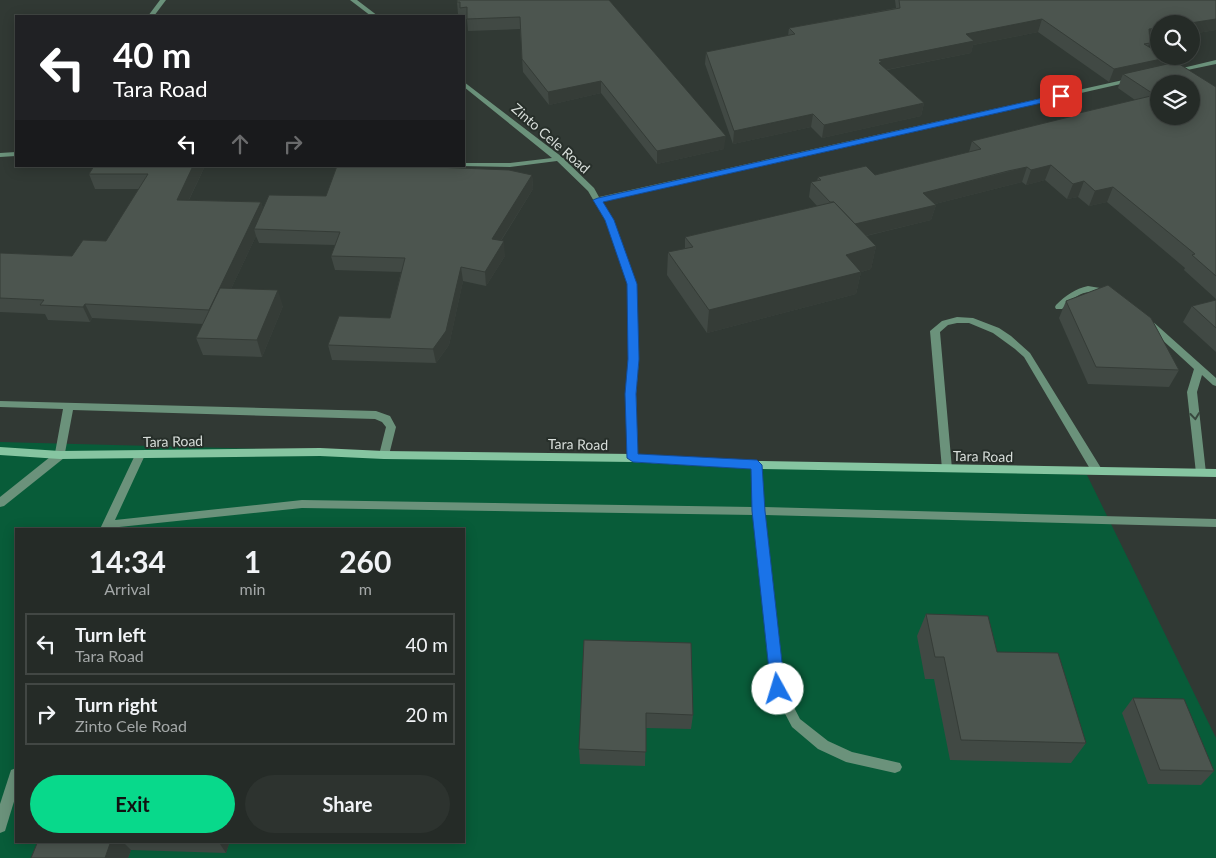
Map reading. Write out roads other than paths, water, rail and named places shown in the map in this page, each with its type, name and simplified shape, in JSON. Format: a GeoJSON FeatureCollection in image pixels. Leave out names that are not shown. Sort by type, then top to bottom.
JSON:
{"type":"FeatureCollection","features":[{"type":"Feature","properties":{"kind":"street"},"geometry":{"type":"LineString","coordinates":[[152,15],[163,0]]}},
{"type":"Feature","properties":{"kind":"street"},"geometry":{"type":"LineString","coordinates":[[353,0],[373,15]]}},
{"type":"Feature","properties":{"kind":"street"},"geometry":{"type":"LineString","coordinates":[[1168,72],[1216,62]]}},
{"type":"Feature","properties":{"kind":"street"},"geometry":{"type":"LineString","coordinates":[[598,200],[1139,79]]}},
{"type":"Feature","properties":{"kind":"street","name":"Zinto Cele Road"},"geometry":{"type":"LineString","coordinates":[[465,85],[558,159],[591,190],[612,227],[632,284],[634,359],[631,394],[633,458]]}},
{"type":"Feature","properties":{"kind":"street"},"geometry":{"type":"LineString","coordinates":[[0,156],[15,154]]}},
{"type":"Feature","properties":{"kind":"street"},"geometry":{"type":"LineString","coordinates":[[465,165],[510,165],[558,159]]}},
{"type":"Feature","properties":{"kind":"street"},"geometry":{"type":"LineString","coordinates":[[1059,307],[1074,292],[1087,289],[1098,288],[1123,300]]}},
{"type":"Feature","properties":{"kind":"street"},"geometry":{"type":"LineString","coordinates":[[1143,318],[1216,383]]}},
{"type":"Feature","properties":{"kind":"street"},"geometry":{"type":"LineString","coordinates":[[947,469],[935,331],[942,323],[958,320],[994,328],[1027,354],[1097,471]]}},
{"type":"Feature","properties":{"kind":"street"},"geometry":{"type":"LineString","coordinates":[[1199,368],[1192,392],[1201,473]]}},
{"type":"Feature","properties":{"kind":"street"},"geometry":{"type":"LineString","coordinates":[[0,404],[376,415],[386,419],[391,427],[384,455]]}},
{"type":"Feature","properties":{"kind":"street"},"geometry":{"type":"LineString","coordinates":[[0,503],[60,455],[69,406]]}},
{"type":"Feature","properties":{"kind":"street","name":"Tara Road"},"geometry":{"type":"LineString","coordinates":[[0,451],[60,455],[320,452],[384,455],[633,458],[757,465],[1216,473]]}},
{"type":"Feature","properties":{"kind":"street"},"geometry":{"type":"LineString","coordinates":[[105,527],[140,455]]}},
{"type":"Feature","properties":{"kind":"street"},"geometry":{"type":"LineString","coordinates":[[757,465],[758,511],[778,689],[796,723],[823,746],[851,758],[895,767]]}},
{"type":"Feature","properties":{"kind":"street"},"geometry":{"type":"LineString","coordinates":[[105,527],[302,504],[758,511],[1216,522]]}},
{"type":"Feature","properties":{"kind":"street"},"geometry":{"type":"LineString","coordinates":[[0,826],[15,777]]}}]}
